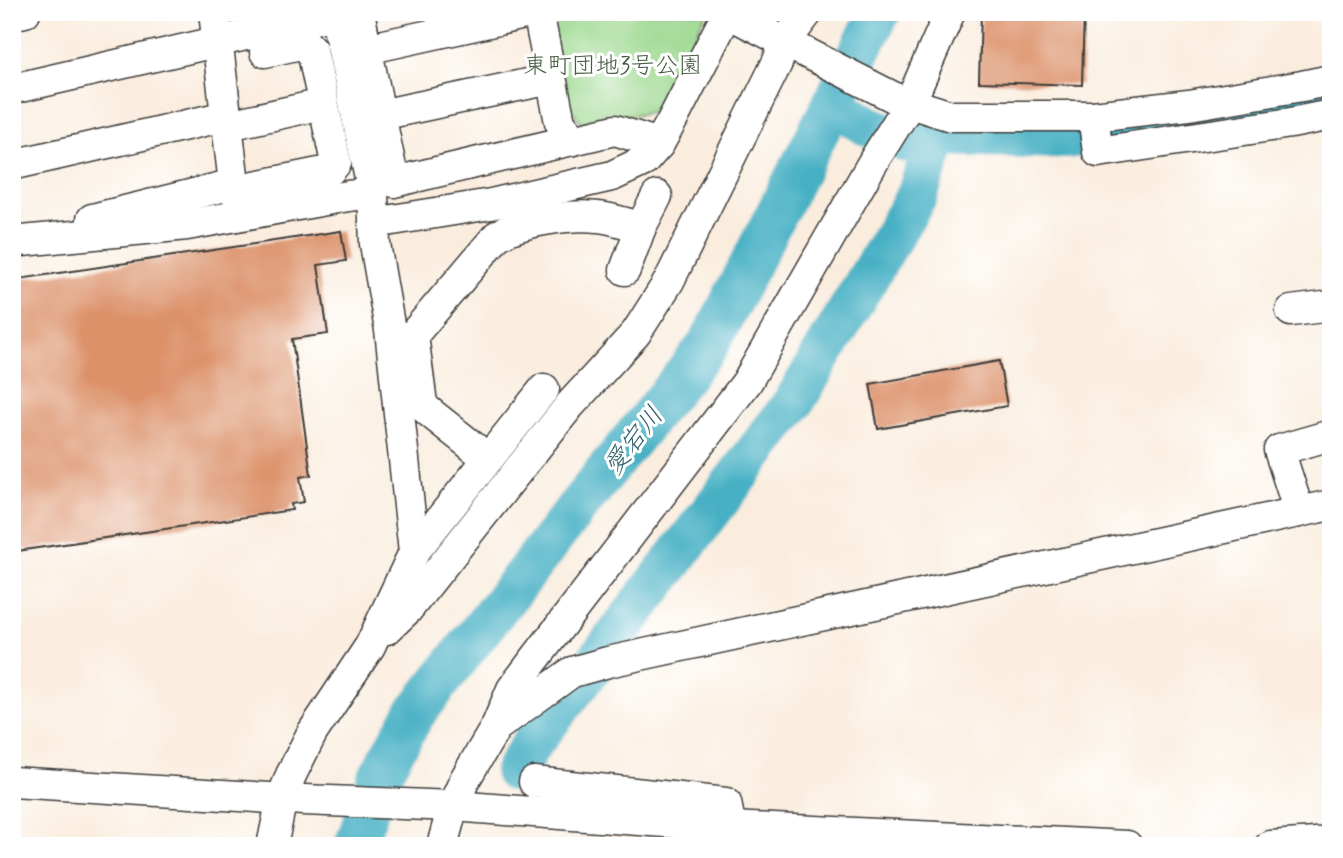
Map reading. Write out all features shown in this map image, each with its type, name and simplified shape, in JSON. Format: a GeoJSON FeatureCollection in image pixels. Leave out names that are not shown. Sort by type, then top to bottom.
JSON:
{"type":"FeatureCollection","features":[{"type":"Feature","properties":{"kind":"street"},"geometry":{"type":"LineString","coordinates":[[12,15],[25,12]]}},
{"type":"Feature","properties":{"kind":"street"},"geometry":{"type":"LineString","coordinates":[[359,12],[394,182],[615,130],[659,144]]}},
{"type":"Feature","properties":{"kind":"street"},"geometry":{"type":"LineString","coordinates":[[366,49],[536,12],[559,122],[574,139]]}},
{"type":"Feature","properties":{"kind":"street"},"geometry":{"type":"LineString","coordinates":[[374,223],[491,204],[612,176],[644,161],[659,144],[673,120],[728,12],[904,108],[951,116],[1093,117],[1189,106],[1331,80]]}},
{"type":"Feature","properties":{"kind":"street"},"geometry":{"type":"LineString","coordinates":[[370,646],[408,609],[570,405],[636,333],[669,281],[785,42],[808,12]]}},
{"type":"Feature","properties":{"kind":"street"},"geometry":{"type":"LineString","coordinates":[[442,846],[453,806],[465,779],[496,727],[512,689],[747,382],[904,108],[950,12]]}},
{"type":"Feature","properties":{"kind":"street"},"geometry":{"type":"LineString","coordinates":[[12,89],[217,38],[335,13],[373,193],[375,244],[390,330],[414,552]]}},
{"type":"Feature","properties":{"kind":"street"},"geometry":{"type":"LineString","coordinates":[[12,241],[187,225],[237,196],[329,172],[336,163],[312,50],[305,43],[217,38]]}},
{"type":"Feature","properties":{"kind":"street"},"geometry":{"type":"LineString","coordinates":[[217,38],[237,196]]}},
{"type":"Feature","properties":{"kind":"street"},"geometry":{"type":"LineString","coordinates":[[380,116],[551,79]]}},
{"type":"Feature","properties":{"kind":"street"},"geometry":{"type":"LineString","coordinates":[[1093,117],[1098,152],[1317,117],[1302,87]]}},
{"type":"Feature","properties":{"kind":"street"},"geometry":{"type":"LineString","coordinates":[[12,165],[323,104]]}},
{"type":"Feature","properties":{"kind":"street"},"geometry":{"type":"LineString","coordinates":[[1189,106],[1196,137]]}},
{"type":"Feature","properties":{"kind":"street"},"geometry":{"type":"LineString","coordinates":[[237,196],[373,193]]}},
{"type":"Feature","properties":{"kind":"street"},"geometry":{"type":"LineString","coordinates":[[625,271],[641,227],[657,196]]}},
{"type":"Feature","properties":{"kind":"street"},"geometry":{"type":"LineString","coordinates":[[487,458],[422,404],[413,335],[498,236],[508,229],[562,217],[599,217],[641,227]]}},
{"type":"Feature","properties":{"kind":"street"},"geometry":{"type":"LineString","coordinates":[[1291,311],[1331,306]]}},
{"type":"Feature","properties":{"kind":"street"},"geometry":{"type":"LineString","coordinates":[[272,846],[293,799],[291,775],[312,733],[370,646],[414,552],[544,389]]}},
{"type":"Feature","properties":{"kind":"street"},"geometry":{"type":"LineString","coordinates":[[1299,512],[1279,450],[1331,435]]}},
{"type":"Feature","properties":{"kind":"street"},"geometry":{"type":"LineString","coordinates":[[496,727],[572,672],[594,665],[1331,505]]}},
{"type":"Feature","properties":{"kind":"street"},"geometry":{"type":"LineString","coordinates":[[12,782],[453,806],[725,836],[1127,846]]}},
{"type":"Feature","properties":{"kind":"street"},"geometry":{"type":"LineString","coordinates":[[534,782],[726,803],[725,836]]}},
{"type":"Feature","properties":{"kind":"street"},"geometry":{"type":"LineString","coordinates":[[1281,845],[1331,842]]}},
{"type":"Feature","properties":{"kind":"green space","name":"東町団地3号公園"},"geometry":{"type":"Polygon","coordinates":[[[586,12],[707,12],[664,96],[651,112],[581,123],[566,101],[548,25],[586,12]]]}},
{"type":"Feature","properties":{"kind":"building"},"geometry":{"type":"Polygon","coordinates":[[[981,12],[1084,12],[1082,85],[979,82],[981,12]]]}},
{"type":"Feature","properties":{"kind":"building"},"geometry":{"type":"Polygon","coordinates":[[[341,231],[346,261],[318,265],[328,334],[292,339],[311,475],[300,477],[304,502],[291,504],[292,510],[17,551],[12,519],[12,280],[341,231]]]}},
{"type":"Feature","properties":{"kind":"building"},"geometry":{"type":"Polygon","coordinates":[[[999,361],[1007,406],[878,429],[870,384],[999,361]]]}},
{"type":"Feature","properties":{"kind":"waterway","name":"愛宕川"},"geometry":{"type":"LineString","coordinates":[[355,846],[380,775],[414,715],[709,344],[880,12]]}},
{"type":"Feature","properties":{"kind":"waterway"},"geometry":{"type":"LineString","coordinates":[[833,103],[867,125],[906,142],[939,135],[1066,138],[1260,115],[1331,98]]}},
{"type":"Feature","properties":{"kind":"waterway"},"geometry":{"type":"LineString","coordinates":[[515,771],[532,743],[794,402],[917,195],[939,135]]}}]}
